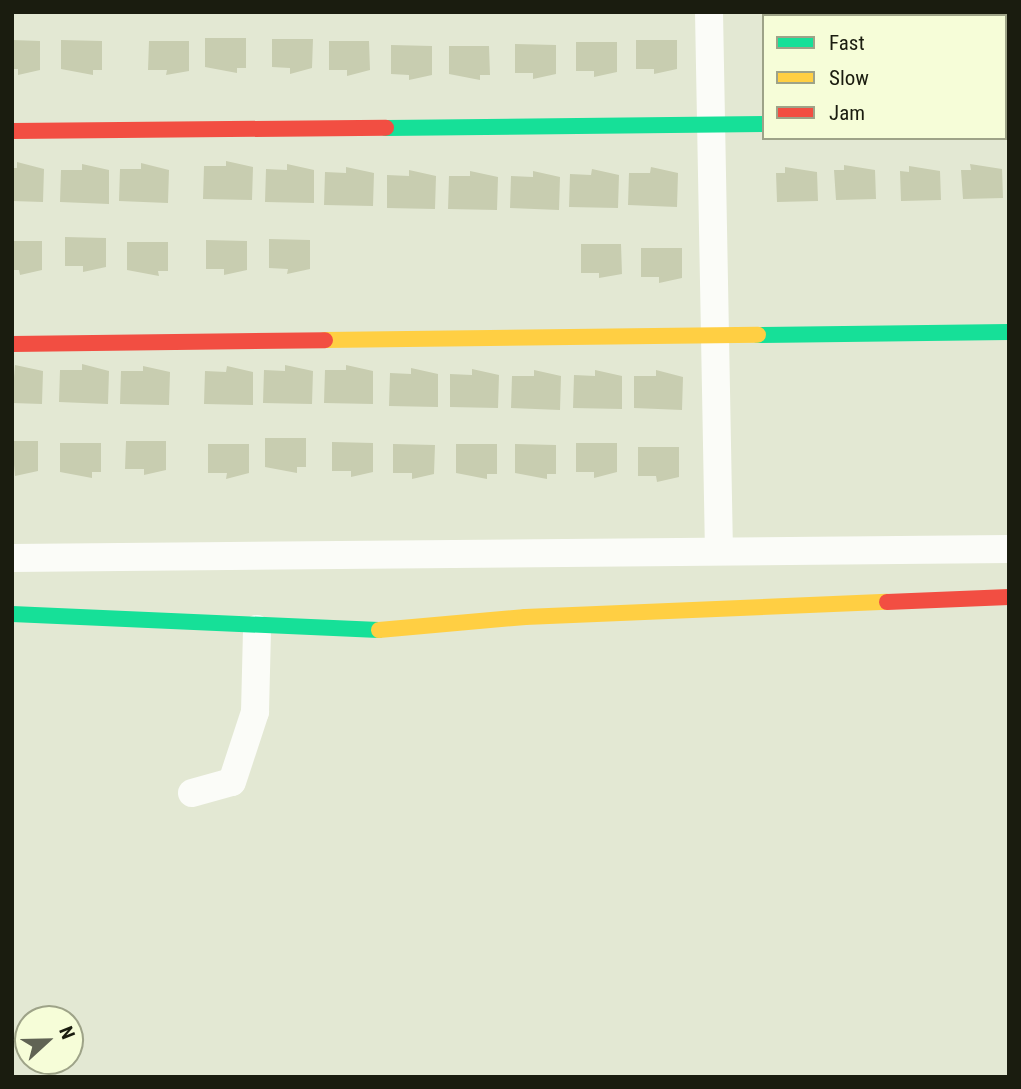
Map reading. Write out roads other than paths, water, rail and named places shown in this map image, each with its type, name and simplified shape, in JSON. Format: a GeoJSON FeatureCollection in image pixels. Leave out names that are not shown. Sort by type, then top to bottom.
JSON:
{"type":"FeatureCollection","features":[{"type":"Feature","properties":{"kind":"street"},"geometry":{"type":"LineString","coordinates":[[709,12],[719,551]]}},
{"type":"Feature","properties":{"kind":"street"},"geometry":{"type":"LineString","coordinates":[[12,131],[762,124]]}},
{"type":"Feature","properties":{"kind":"street"},"geometry":{"type":"LineString","coordinates":[[12,344],[1009,332]]}},
{"type":"Feature","properties":{"kind":"street"},"geometry":{"type":"LineString","coordinates":[[12,558],[1009,549]]}},
{"type":"Feature","properties":{"kind":"street"},"geometry":{"type":"LineString","coordinates":[[12,614],[257,629],[368,631],[525,617],[1009,597]]}},
{"type":"Feature","properties":{"kind":"street"},"geometry":{"type":"LineString","coordinates":[[192,793],[232,782],[255,712],[257,629]]}}]}
